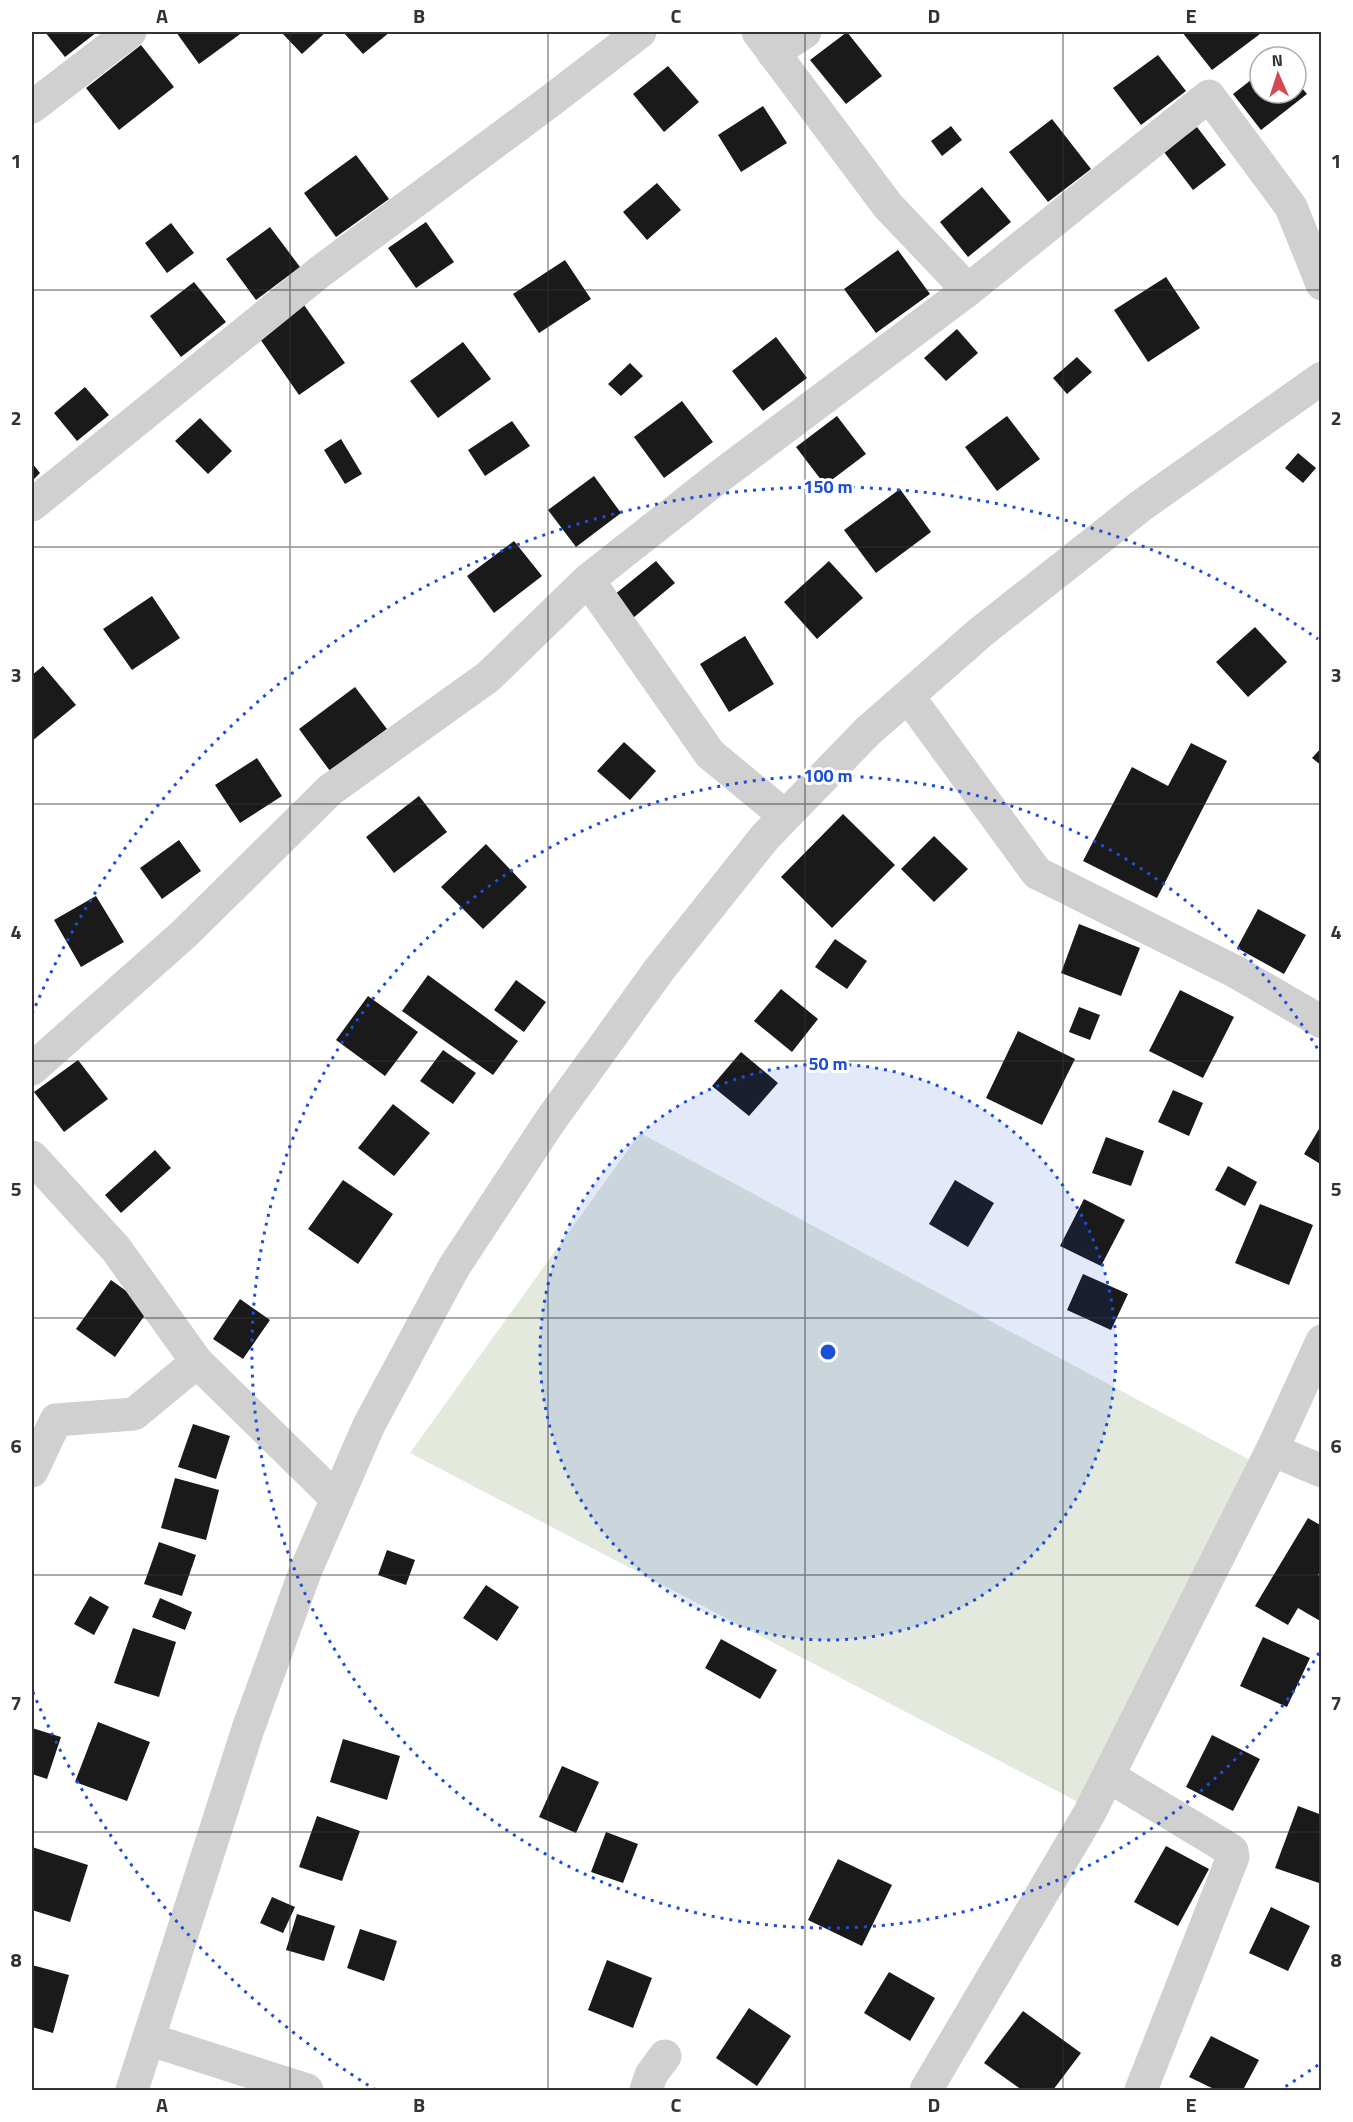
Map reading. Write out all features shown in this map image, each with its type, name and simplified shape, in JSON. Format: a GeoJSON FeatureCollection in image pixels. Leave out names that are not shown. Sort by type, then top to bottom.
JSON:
{"type":"FeatureCollection","features":[{"type":"Feature","properties":{"kind":"street"},"geometry":{"type":"LineString","coordinates":[[32,107],[130,32]]}},
{"type":"Feature","properties":{"kind":"street"},"geometry":{"type":"LineString","coordinates":[[32,505],[321,271],[640,32]]}},
{"type":"Feature","properties":{"kind":"street"},"geometry":{"type":"LineString","coordinates":[[805,32],[765,42],[888,206],[968,290]]}},
{"type":"Feature","properties":{"kind":"street"},"geometry":{"type":"LineString","coordinates":[[32,1069],[184,934],[330,790],[488,677],[588,579],[720,476],[968,290],[1209,96],[1290,207],[1322,284]]}},
{"type":"Feature","properties":{"kind":"street"},"geometry":{"type":"LineString","coordinates":[[132,2091],[248,1729],[305,1572],[369,1425],[460,1257],[550,1121],[659,970],[765,837],[868,731],[981,632],[1142,505],[1322,378]]}},
{"type":"Feature","properties":{"kind":"street"},"geometry":{"type":"LineString","coordinates":[[588,579],[710,754],[785,816]]}},
{"type":"Feature","properties":{"kind":"street"},"geometry":{"type":"LineString","coordinates":[[908,696],[1036,873],[1234,971],[1322,1022]]}},
{"type":"Feature","properties":{"kind":"street"},"geometry":{"type":"LineString","coordinates":[[32,1157],[116,1249],[198,1362],[337,1499]]}},
{"type":"Feature","properties":{"kind":"street"},"geometry":{"type":"LineString","coordinates":[[927,2091],[1089,1814],[1272,1450],[1322,1341]]}},
{"type":"Feature","properties":{"kind":"street"},"geometry":{"type":"LineString","coordinates":[[32,1471],[56,1420],[134,1414],[198,1362]]}},
{"type":"Feature","properties":{"kind":"street"},"geometry":{"type":"LineString","coordinates":[[1272,1450],[1322,1471]]}},
{"type":"Feature","properties":{"kind":"street"},"geometry":{"type":"LineString","coordinates":[[1108,1776],[1226,1847],[1232,1851],[1233,1857],[1142,2091]]}},
{"type":"Feature","properties":{"kind":"street"},"geometry":{"type":"LineString","coordinates":[[148,2039],[307,2091]]}},
{"type":"Feature","properties":{"kind":"street"},"geometry":{"type":"LineString","coordinates":[[646,2091],[651,2075],[665,2056]]}},
{"type":"Feature","properties":{"kind":"shaded area"},"geometry":{"type":"Polygon","coordinates":[[[640,1133],[1250,1460],[1082,1804],[410,1453],[640,1133]]]}},
{"type":"Feature","properties":{"kind":"building"},"geometry":{"type":"Polygon","coordinates":[[[45,32],[97,32],[65,57],[45,32]]]}},
{"type":"Feature","properties":{"kind":"building"},"geometry":{"type":"Polygon","coordinates":[[[176,32],[243,32],[199,64],[176,32]]]}},
{"type":"Feature","properties":{"kind":"building"},"geometry":{"type":"Polygon","coordinates":[[[281,32],[326,32],[302,54],[281,32]]]}},
{"type":"Feature","properties":{"kind":"building"},"geometry":{"type":"Polygon","coordinates":[[[343,32],[390,32],[363,54],[343,32]]]}},
{"type":"Feature","properties":{"kind":"building"},"geometry":{"type":"Polygon","coordinates":[[[847,32],[882,76],[846,104],[810,60],[847,32]]]}},
{"type":"Feature","properties":{"kind":"building"},"geometry":{"type":"Polygon","coordinates":[[[1182,32],[1259,32],[1260,34],[1212,70],[1182,32]]]}},
{"type":"Feature","properties":{"kind":"building"},"geometry":{"type":"Polygon","coordinates":[[[141,45],[174,87],[119,130],[86,88],[141,45]]]}},
{"type":"Feature","properties":{"kind":"building"},"geometry":{"type":"Polygon","coordinates":[[[1158,55],[1186,91],[1141,125],[1113,88],[1158,55]]]}},
{"type":"Feature","properties":{"kind":"building"},"geometry":{"type":"Polygon","coordinates":[[[668,66],[699,102],[664,132],[633,94],[668,66]]]}},
{"type":"Feature","properties":{"kind":"building"},"geometry":{"type":"Polygon","coordinates":[[[1248,82],[1248,105],[1293,105],[1261,130],[1233,94],[1248,82]]]}},
{"type":"Feature","properties":{"kind":"building"},"geometry":{"type":"Polygon","coordinates":[[[763,106],[787,143],[741,172],[718,135],[763,106]]]}},
{"type":"Feature","properties":{"kind":"building"},"geometry":{"type":"Polygon","coordinates":[[[1052,119],[1091,169],[1048,202],[1009,152],[1052,119]]]}},
{"type":"Feature","properties":{"kind":"building"},"geometry":{"type":"Polygon","coordinates":[[[951,126],[962,140],[942,156],[931,141],[951,126]]]}},
{"type":"Feature","properties":{"kind":"building"},"geometry":{"type":"Polygon","coordinates":[[[1197,127],[1226,165],[1193,190],[1164,152],[1197,127]]]}},
{"type":"Feature","properties":{"kind":"building"},"geometry":{"type":"Polygon","coordinates":[[[356,155],[389,199],[336,237],[304,193],[356,155]]]}},
{"type":"Feature","properties":{"kind":"building"},"geometry":{"type":"Polygon","coordinates":[[[657,183],[681,210],[647,240],[623,212],[657,183]]]}},
{"type":"Feature","properties":{"kind":"building"},"geometry":{"type":"Polygon","coordinates":[[[982,187],[1011,222],[968,257],[940,222],[982,187]]]}},
{"type":"Feature","properties":{"kind":"building"},"geometry":{"type":"Polygon","coordinates":[[[426,222],[454,262],[416,288],[388,248],[426,222]]]}},
{"type":"Feature","properties":{"kind":"building"},"geometry":{"type":"Polygon","coordinates":[[[171,223],[194,253],[167,273],[145,243],[171,223]]]}},
{"type":"Feature","properties":{"kind":"building"},"geometry":{"type":"Polygon","coordinates":[[[270,227],[300,267],[256,300],[226,259],[270,227]]]}},
{"type":"Feature","properties":{"kind":"building"},"geometry":{"type":"Polygon","coordinates":[[[898,250],[930,294],[876,333],[844,289],[898,250]]]}},
{"type":"Feature","properties":{"kind":"building"},"geometry":{"type":"Polygon","coordinates":[[[565,260],[591,299],[539,333],[513,294],[565,260]]]}},
{"type":"Feature","properties":{"kind":"building"},"geometry":{"type":"Polygon","coordinates":[[[1166,277],[1200,328],[1148,362],[1114,310],[1166,277]]]}},
{"type":"Feature","properties":{"kind":"building"},"geometry":{"type":"Polygon","coordinates":[[[194,282],[226,322],[181,357],[150,316],[194,282]]]}},
{"type":"Feature","properties":{"kind":"building"},"geometry":{"type":"Polygon","coordinates":[[[304,305],[345,363],[299,395],[258,336],[304,305]]]}},
{"type":"Feature","properties":{"kind":"building"},"geometry":{"type":"Polygon","coordinates":[[[957,329],[978,353],[946,381],[924,358],[957,329]]]}},
{"type":"Feature","properties":{"kind":"building"},"geometry":{"type":"Polygon","coordinates":[[[776,337],[807,378],[763,411],[732,371],[776,337]]]}},
{"type":"Feature","properties":{"kind":"building"},"geometry":{"type":"Polygon","coordinates":[[[463,342],[491,379],[438,418],[410,381],[463,342]]]}},
{"type":"Feature","properties":{"kind":"building"},"geometry":{"type":"Polygon","coordinates":[[[1077,357],[1092,372],[1067,394],[1053,378],[1077,357]]]}},
{"type":"Feature","properties":{"kind":"building"},"geometry":{"type":"Polygon","coordinates":[[[630,363],[643,376],[621,396],[608,384],[630,363]]]}},
{"type":"Feature","properties":{"kind":"building"},"geometry":{"type":"Polygon","coordinates":[[[85,387],[109,415],[77,441],[54,413],[85,387]]]}},
{"type":"Feature","properties":{"kind":"building"},"geometry":{"type":"Polygon","coordinates":[[[682,401],[713,442],[664,478],[634,437],[682,401]]]}},
{"type":"Feature","properties":{"kind":"building"},"geometry":{"type":"Polygon","coordinates":[[[837,416],[866,454],[825,485],[796,447],[837,416]]]}},
{"type":"Feature","properties":{"kind":"building"},"geometry":{"type":"Polygon","coordinates":[[[1007,416],[1040,459],[997,491],[965,447],[1007,416]]]}},
{"type":"Feature","properties":{"kind":"building"},"geometry":{"type":"Polygon","coordinates":[[[200,418],[232,451],[208,474],[175,441],[200,418]]]}},
{"type":"Feature","properties":{"kind":"building"},"geometry":{"type":"Polygon","coordinates":[[[512,421],[530,446],[485,476],[468,450],[512,421]]]}},
{"type":"Feature","properties":{"kind":"building"},"geometry":{"type":"Polygon","coordinates":[[[341,439],[362,474],[345,484],[324,450],[341,439]]]}},
{"type":"Feature","properties":{"kind":"building"},"geometry":{"type":"Polygon","coordinates":[[[1298,453],[1316,468],[1303,483],[1285,468],[1298,453]]]}},
{"type":"Feature","properties":{"kind":"building"},"geometry":{"type":"Polygon","coordinates":[[[32,463],[40,473],[32,481],[32,463]]]}},
{"type":"Feature","properties":{"kind":"building"},"geometry":{"type":"Polygon","coordinates":[[[594,476],[621,513],[576,547],[548,510],[594,476]]]}},
{"type":"Feature","properties":{"kind":"building"},"geometry":{"type":"Polygon","coordinates":[[[900,489],[931,532],[876,573],[844,530],[900,489]]]}},
{"type":"Feature","properties":{"kind":"building"},"geometry":{"type":"Polygon","coordinates":[[[514,541],[542,576],[494,613],[467,576],[514,541]]]}},
{"type":"Feature","properties":{"kind":"building"},"geometry":{"type":"Polygon","coordinates":[[[656,561],[675,583],[633,618],[614,595],[656,561]]]}},
{"type":"Feature","properties":{"kind":"building"},"geometry":{"type":"Polygon","coordinates":[[[829,561],[863,598],[817,639],[784,602],[829,561]]]}},
{"type":"Feature","properties":{"kind":"building"},"geometry":{"type":"Polygon","coordinates":[[[152,596],[180,638],[132,670],[103,629],[152,596]]]}},
{"type":"Feature","properties":{"kind":"building"},"geometry":{"type":"Polygon","coordinates":[[[1255,627],[1287,662],[1248,697],[1216,662],[1255,627]]]}},
{"type":"Feature","properties":{"kind":"building"},"geometry":{"type":"Polygon","coordinates":[[[745,636],[774,684],[729,712],[700,664],[745,636]]]}},
{"type":"Feature","properties":{"kind":"building"},"geometry":{"type":"Polygon","coordinates":[[[43,666],[76,705],[32,741],[32,675],[43,666]]]}},
{"type":"Feature","properties":{"kind":"building"},"geometry":{"type":"Polygon","coordinates":[[[355,687],[387,729],[330,771],[299,729],[355,687]]]}},
{"type":"Feature","properties":{"kind":"building"},"geometry":{"type":"Polygon","coordinates":[[[624,742],[656,771],[630,800],[597,771],[624,742]]]}},
{"type":"Feature","properties":{"kind":"building"},"geometry":{"type":"Polygon","coordinates":[[[1191,743],[1227,761],[1157,898],[1083,861],[1132,767],[1168,786],[1191,743]]]}},
{"type":"Feature","properties":{"kind":"building"},"geometry":{"type":"Polygon","coordinates":[[[1322,747],[1322,766],[1312,758],[1322,747]]]}},
{"type":"Feature","properties":{"kind":"building"},"geometry":{"type":"Polygon","coordinates":[[[257,758],[282,796],[240,823],[215,785],[257,758]]]}},
{"type":"Feature","properties":{"kind":"building"},"geometry":{"type":"Polygon","coordinates":[[[419,796],[447,832],[394,873],[366,837],[419,796]]]}},
{"type":"Feature","properties":{"kind":"building"},"geometry":{"type":"Polygon","coordinates":[[[843,814],[895,865],[832,928],[781,877],[843,814]]]}},
{"type":"Feature","properties":{"kind":"building"},"geometry":{"type":"Polygon","coordinates":[[[934,836],[968,869],[934,902],[901,869],[934,836]]]}},
{"type":"Feature","properties":{"kind":"building"},"geometry":{"type":"Polygon","coordinates":[[[179,840],[201,871],[162,899],[140,868],[179,840]]]}},
{"type":"Feature","properties":{"kind":"building"},"geometry":{"type":"Polygon","coordinates":[[[486,844],[527,887],[483,929],[441,887],[486,844]]]}},
{"type":"Feature","properties":{"kind":"building"},"geometry":{"type":"Polygon","coordinates":[[[96,896],[124,942],[81,967],[54,920],[96,896]]]}},
{"type":"Feature","properties":{"kind":"building"},"geometry":{"type":"Polygon","coordinates":[[[1258,909],[1306,935],[1284,974],[1237,948],[1258,909]]]}},
{"type":"Feature","properties":{"kind":"building"},"geometry":{"type":"Polygon","coordinates":[[[1079,924],[1140,948],[1121,996],[1061,973],[1079,924]]]}},
{"type":"Feature","properties":{"kind":"building"},"geometry":{"type":"Polygon","coordinates":[[[835,939],[867,961],[847,989],[815,967],[835,939]]]}},
{"type":"Feature","properties":{"kind":"building"},"geometry":{"type":"Polygon","coordinates":[[[428,975],[518,1041],[493,1075],[402,1011],[428,975]]]}},
{"type":"Feature","properties":{"kind":"building"},"geometry":{"type":"Polygon","coordinates":[[[516,980],[546,1002],[524,1032],[494,1010],[516,980]]]}},
{"type":"Feature","properties":{"kind":"building"},"geometry":{"type":"Polygon","coordinates":[[[781,989],[818,1019],[792,1052],[754,1021],[781,989]]]}},
{"type":"Feature","properties":{"kind":"building"},"geometry":{"type":"Polygon","coordinates":[[[1180,990],[1234,1017],[1203,1078],[1149,1051],[1180,990]]]}},
{"type":"Feature","properties":{"kind":"building"},"geometry":{"type":"Polygon","coordinates":[[[368,996],[418,1032],[385,1076],[336,1040],[368,996]]]}},
{"type":"Feature","properties":{"kind":"building"},"geometry":{"type":"Polygon","coordinates":[[[1079,1007],[1100,1015],[1090,1040],[1069,1032],[1079,1007]]]}},
{"type":"Feature","properties":{"kind":"building"},"geometry":{"type":"Polygon","coordinates":[[[1018,1031],[1075,1059],[1042,1125],[986,1098],[1018,1031]]]}},
{"type":"Feature","properties":{"kind":"building"},"geometry":{"type":"Polygon","coordinates":[[[443,1050],[476,1073],[453,1104],[420,1081],[443,1050]]]}},
{"type":"Feature","properties":{"kind":"building"},"geometry":{"type":"Polygon","coordinates":[[[741,1052],[778,1083],[749,1116],[712,1086],[741,1052]]]}},
{"type":"Feature","properties":{"kind":"building"},"geometry":{"type":"Polygon","coordinates":[[[78,1060],[108,1099],[64,1132],[34,1092],[78,1060]]]}},
{"type":"Feature","properties":{"kind":"building"},"geometry":{"type":"Polygon","coordinates":[[[1173,1090],[1203,1103],[1189,1136],[1158,1122],[1173,1090]]]}},
{"type":"Feature","properties":{"kind":"building"},"geometry":{"type":"Polygon","coordinates":[[[393,1104],[430,1133],[394,1176],[358,1148],[393,1104]]]}},
{"type":"Feature","properties":{"kind":"building"},"geometry":{"type":"Polygon","coordinates":[[[1322,1124],[1322,1165],[1304,1154],[1322,1124]]]}},
{"type":"Feature","properties":{"kind":"building"},"geometry":{"type":"Polygon","coordinates":[[[1106,1137],[1144,1151],[1131,1186],[1092,1173],[1106,1137]]]}},
{"type":"Feature","properties":{"kind":"building"},"geometry":{"type":"Polygon","coordinates":[[[155,1150],[171,1168],[121,1213],[105,1195],[155,1150]]]}},
{"type":"Feature","properties":{"kind":"building"},"geometry":{"type":"Polygon","coordinates":[[[1228,1166],[1257,1182],[1245,1206],[1215,1190],[1228,1166]]]}},
{"type":"Feature","properties":{"kind":"building"},"geometry":{"type":"Polygon","coordinates":[[[343,1180],[393,1214],[358,1264],[308,1229],[343,1180]]]}},
{"type":"Feature","properties":{"kind":"building"},"geometry":{"type":"Polygon","coordinates":[[[955,1180],[994,1203],[968,1247],[929,1224],[955,1180]]]}},
{"type":"Feature","properties":{"kind":"building"},"geometry":{"type":"Polygon","coordinates":[[[1084,1199],[1125,1220],[1101,1266],[1060,1246],[1084,1199]]]}},
{"type":"Feature","properties":{"kind":"building"},"geometry":{"type":"Polygon","coordinates":[[[1260,1204],[1313,1225],[1289,1285],[1235,1263],[1260,1204]]]}},
{"type":"Feature","properties":{"kind":"building"},"geometry":{"type":"Polygon","coordinates":[[[1083,1274],[1128,1294],[1111,1330],[1067,1310],[1083,1274]]]}},
{"type":"Feature","properties":{"kind":"building"},"geometry":{"type":"Polygon","coordinates":[[[111,1280],[150,1308],[115,1357],[76,1329],[111,1280]]]}},
{"type":"Feature","properties":{"kind":"building"},"geometry":{"type":"Polygon","coordinates":[[[240,1299],[270,1320],[243,1359],[213,1339],[240,1299]]]}},
{"type":"Feature","properties":{"kind":"building"},"geometry":{"type":"Polygon","coordinates":[[[193,1424],[230,1436],[216,1479],[178,1467],[193,1424]]]}},
{"type":"Feature","properties":{"kind":"building"},"geometry":{"type":"Polygon","coordinates":[[[175,1478],[219,1490],[206,1540],[161,1528],[175,1478]]]}},
{"type":"Feature","properties":{"kind":"building"},"geometry":{"type":"Polygon","coordinates":[[[1308,1518],[1322,1526],[1322,1569],[1318,1575],[1322,1577],[1322,1622],[1298,1608],[1288,1625],[1255,1606],[1308,1518]]]}},
{"type":"Feature","properties":{"kind":"building"},"geometry":{"type":"Polygon","coordinates":[[[159,1542],[196,1555],[182,1596],[144,1584],[159,1542]]]}},
{"type":"Feature","properties":{"kind":"building"},"geometry":{"type":"Polygon","coordinates":[[[387,1550],[415,1560],[406,1585],[378,1575],[387,1550]]]}},
{"type":"Feature","properties":{"kind":"building"},"geometry":{"type":"Polygon","coordinates":[[[486,1585],[519,1607],[497,1641],[463,1618],[486,1585]]]}},
{"type":"Feature","properties":{"kind":"building"},"geometry":{"type":"Polygon","coordinates":[[[90,1596],[109,1607],[94,1635],[74,1624],[90,1596]]]}},
{"type":"Feature","properties":{"kind":"building"},"geometry":{"type":"Polygon","coordinates":[[[160,1598],[192,1612],[185,1630],[152,1617],[160,1598]]]}},
{"type":"Feature","properties":{"kind":"building"},"geometry":{"type":"Polygon","coordinates":[[[133,1628],[176,1642],[159,1697],[114,1683],[133,1628]]]}},
{"type":"Feature","properties":{"kind":"building"},"geometry":{"type":"Polygon","coordinates":[[[1263,1637],[1310,1658],[1287,1707],[1240,1686],[1263,1637]]]}},
{"type":"Feature","properties":{"kind":"building"},"geometry":{"type":"Polygon","coordinates":[[[721,1639],[777,1670],[760,1699],[705,1668],[721,1639]]]}},
{"type":"Feature","properties":{"kind":"building"},"geometry":{"type":"Polygon","coordinates":[[[98,1722],[150,1742],[127,1801],[75,1782],[98,1722]]]}},
{"type":"Feature","properties":{"kind":"building"},"geometry":{"type":"Polygon","coordinates":[[[32,1728],[61,1737],[47,1779],[32,1774],[32,1728]]]}},
{"type":"Feature","properties":{"kind":"building"},"geometry":{"type":"Polygon","coordinates":[[[1212,1735],[1260,1759],[1233,1811],[1186,1787],[1212,1735]]]}},
{"type":"Feature","properties":{"kind":"building"},"geometry":{"type":"Polygon","coordinates":[[[343,1739],[400,1756],[387,1800],[330,1782],[343,1739]]]}},
{"type":"Feature","properties":{"kind":"building"},"geometry":{"type":"Polygon","coordinates":[[[562,1766],[599,1782],[576,1833],[539,1817],[562,1766]]]}},
{"type":"Feature","properties":{"kind":"building"},"geometry":{"type":"Polygon","coordinates":[[[1298,1806],[1322,1815],[1322,1884],[1275,1868],[1298,1806]]]}},
{"type":"Feature","properties":{"kind":"building"},"geometry":{"type":"Polygon","coordinates":[[[317,1816],[360,1831],[342,1881],[299,1867],[317,1816]]]}},
{"type":"Feature","properties":{"kind":"building"},"geometry":{"type":"Polygon","coordinates":[[[606,1832],[638,1844],[623,1883],[591,1872],[606,1832]]]}},
{"type":"Feature","properties":{"kind":"building"},"geometry":{"type":"Polygon","coordinates":[[[1166,1846],[1209,1869],[1178,1926],[1134,1902],[1166,1846]]]}},
{"type":"Feature","properties":{"kind":"building"},"geometry":{"type":"Polygon","coordinates":[[[32,1847],[88,1865],[70,1922],[32,1910],[32,1847]]]}},
{"type":"Feature","properties":{"kind":"building"},"geometry":{"type":"Polygon","coordinates":[[[838,1859],[892,1885],[862,1946],[808,1920],[838,1859]]]}},
{"type":"Feature","properties":{"kind":"building"},"geometry":{"type":"Polygon","coordinates":[[[272,1897],[295,1907],[283,1933],[260,1923],[272,1897]]]}},
{"type":"Feature","properties":{"kind":"building"},"geometry":{"type":"Polygon","coordinates":[[[1271,1907],[1310,1926],[1288,1971],[1249,1953],[1271,1907]]]}},
{"type":"Feature","properties":{"kind":"building"},"geometry":{"type":"Polygon","coordinates":[[[297,1914],[335,1926],[324,1961],[286,1950],[297,1914]]]}},
{"type":"Feature","properties":{"kind":"building"},"geometry":{"type":"Polygon","coordinates":[[[360,1929],[397,1941],[384,1981],[347,1968],[360,1929]]]}},
{"type":"Feature","properties":{"kind":"building"},"geometry":{"type":"Polygon","coordinates":[[[607,1960],[652,1978],[633,2028],[588,2010],[607,1960]]]}},
{"type":"Feature","properties":{"kind":"building"},"geometry":{"type":"Polygon","coordinates":[[[32,1965],[69,1975],[53,2033],[32,2027],[32,1965]]]}},
{"type":"Feature","properties":{"kind":"building"},"geometry":{"type":"Polygon","coordinates":[[[889,1972],[935,1998],[910,2041],[864,2013],[889,1972]]]}},
{"type":"Feature","properties":{"kind":"building"},"geometry":{"type":"Polygon","coordinates":[[[749,2008],[791,2036],[757,2086],[716,2058],[749,2008]]]}},
{"type":"Feature","properties":{"kind":"building"},"geometry":{"type":"Polygon","coordinates":[[[1023,2011],[1081,2053],[1053,2090],[1022,2090],[984,2063],[1023,2011]]]}},
{"type":"Feature","properties":{"kind":"building"},"geometry":{"type":"Polygon","coordinates":[[[1211,2036],[1259,2060],[1243,2090],[1216,2090],[1189,2077],[1211,2036]]]}}]}
